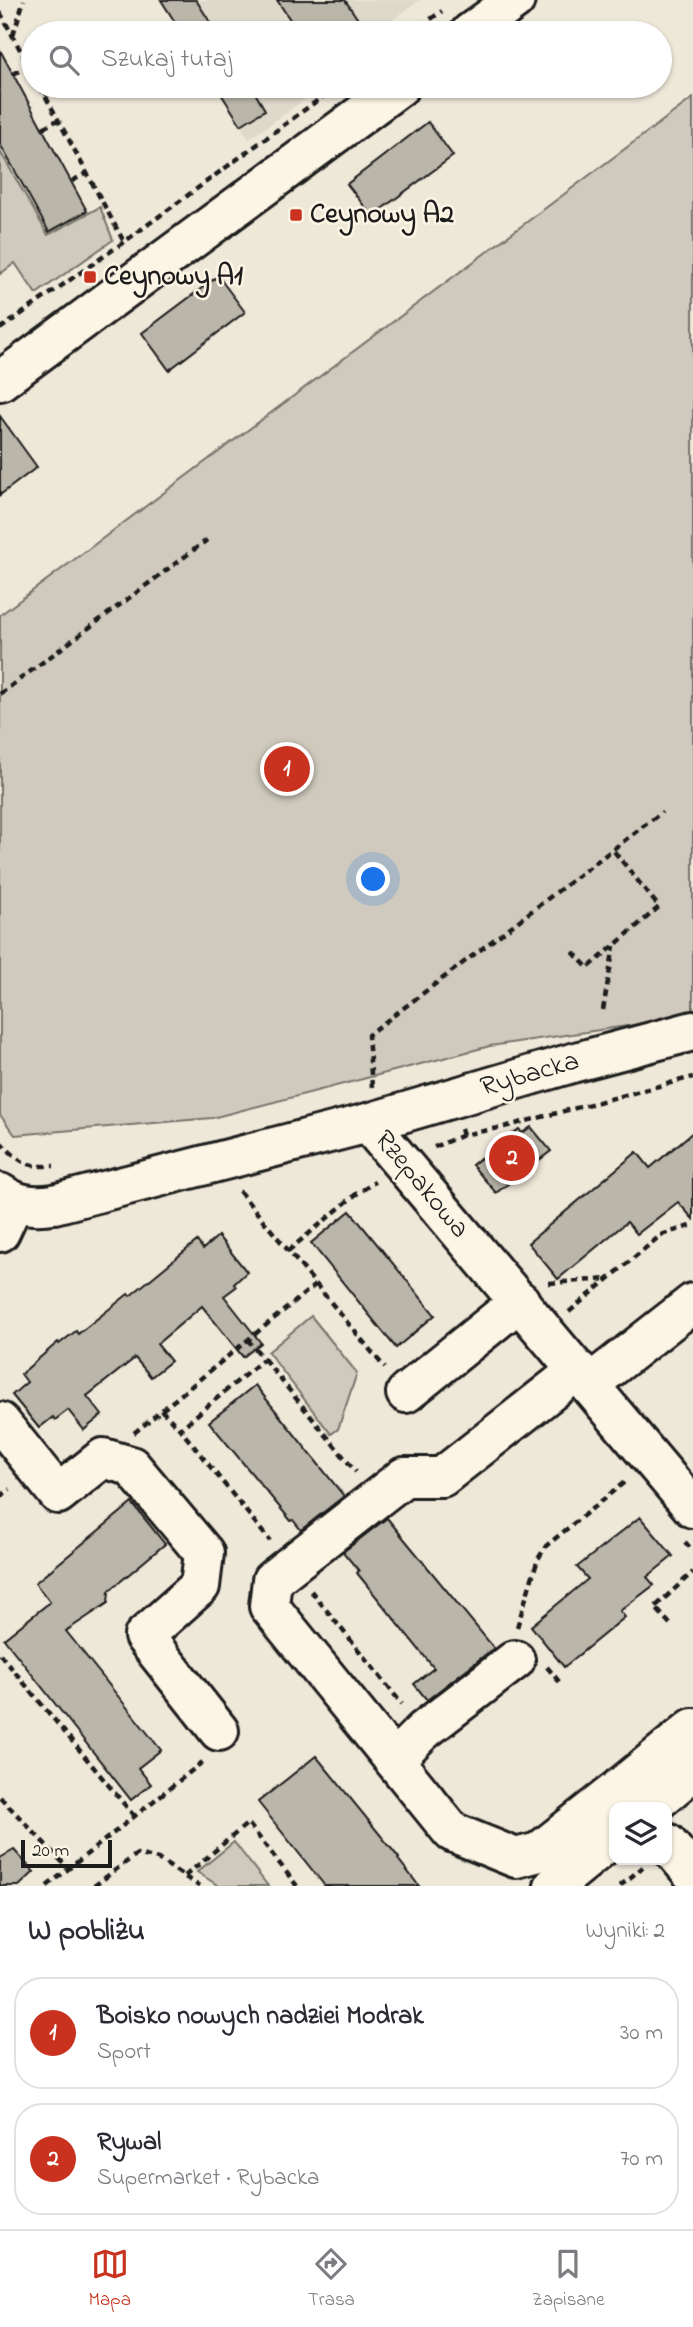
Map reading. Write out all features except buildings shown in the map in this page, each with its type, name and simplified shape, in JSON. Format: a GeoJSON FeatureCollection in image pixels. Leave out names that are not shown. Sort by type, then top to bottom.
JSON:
{"type":"FeatureCollection","features":[{"type":"Feature","properties":{"kind":"street"},"geometry":{"type":"LineString","coordinates":[[459,20],[515,0]]}},
{"type":"Feature","properties":{"kind":"street"},"geometry":{"type":"LineString","coordinates":[[0,381],[384,98]]}},
{"type":"Feature","properties":{"kind":"street","name":"Rybacka"},"geometry":{"type":"LineString","coordinates":[[370,1107],[572,1063],[693,1031]]}},
{"type":"Feature","properties":{"kind":"street","name":"Rzepakowa"},"geometry":{"type":"LineString","coordinates":[[5,1209],[54,1205],[223,1161],[370,1107],[403,1164],[531,1293],[584,1377],[693,1507]]}},
{"type":"Feature","properties":{"kind":"street"},"geometry":{"type":"LineString","coordinates":[[406,1393],[531,1293]]}},
{"type":"Feature","properties":{"kind":"street"},"geometry":{"type":"LineString","coordinates":[[693,1303],[442,1477],[404,1477],[272,1580],[270,1606],[452,1832],[516,1858],[539,1852],[693,1772]]}},
{"type":"Feature","properties":{"kind":"street"},"geometry":{"type":"LineString","coordinates":[[0,1422],[58,1494],[103,1458],[131,1466],[204,1553],[200,1586],[144,1636],[219,1731]]}},
{"type":"Feature","properties":{"kind":"street"},"geometry":{"type":"LineString","coordinates":[[394,1759],[423,1731],[528,1654]]}},
{"type":"Feature","properties":{"kind":"street"},"geometry":{"type":"LineString","coordinates":[[636,1800],[693,1728]]}},
{"type":"Feature","properties":{"kind":"street"},"geometry":{"type":"LineString","coordinates":[[554,1886],[609,1841]]}},
{"type":"Feature","properties":{"kind":"street"},"geometry":{"type":"LineString","coordinates":[[672,1849],[693,1874]]}},
{"type":"Feature","properties":{"kind":"path"},"geometry":{"type":"LineString","coordinates":[[13,35],[24,0]]}},
{"type":"Feature","properties":{"kind":"path"},"geometry":{"type":"LineString","coordinates":[[0,12],[21,50]]}},
{"type":"Feature","properties":{"kind":"path"},"geometry":{"type":"LineString","coordinates":[[13,74],[21,70]]}},
{"type":"Feature","properties":{"kind":"path"},"geometry":{"type":"LineString","coordinates":[[46,98],[124,242]]}},
{"type":"Feature","properties":{"kind":"path"},"geometry":{"type":"LineString","coordinates":[[0,329],[321,98]]}},
{"type":"Feature","properties":{"kind":"path"},"geometry":{"type":"LineString","coordinates":[[43,128],[58,120]]}},
{"type":"Feature","properties":{"kind":"path"},"geometry":{"type":"LineString","coordinates":[[72,181],[87,173]]}},
{"type":"Feature","properties":{"kind":"path"},"geometry":{"type":"LineString","coordinates":[[0,694],[207,540]]}},
{"type":"Feature","properties":{"kind":"path"},"geometry":{"type":"LineString","coordinates":[[370,1107],[368,1035],[662,812]]}},
{"type":"Feature","properties":{"kind":"path"},"geometry":{"type":"LineString","coordinates":[[573,952],[588,968],[659,907],[613,850]]}},
{"type":"Feature","properties":{"kind":"path"},"geometry":{"type":"LineString","coordinates":[[603,1010],[615,945]]}},
{"type":"Feature","properties":{"kind":"path"},"geometry":{"type":"LineString","coordinates":[[288,1251],[355,1195],[421,1152],[463,1135]]}},
{"type":"Feature","properties":{"kind":"path"},"geometry":{"type":"LineString","coordinates":[[223,1161],[224,1172],[406,1393]]}},
{"type":"Feature","properties":{"kind":"path"},"geometry":{"type":"LineString","coordinates":[[561,1320],[661,1235],[693,1225]]}},
{"type":"Feature","properties":{"kind":"path"},"geometry":{"type":"LineString","coordinates":[[531,1293],[610,1279]]}},
{"type":"Feature","properties":{"kind":"path"},"geometry":{"type":"LineString","coordinates":[[103,1458],[315,1285]]}},
{"type":"Feature","properties":{"kind":"path"},"geometry":{"type":"LineString","coordinates":[[264,1359],[377,1498]]}},
{"type":"Feature","properties":{"kind":"path"},"geometry":{"type":"LineString","coordinates":[[162,1409],[180,1429]]}},
{"type":"Feature","properties":{"kind":"path"},"geometry":{"type":"LineString","coordinates":[[561,1684],[528,1654],[517,1628],[538,1559],[546,1546],[631,1477]]}},
{"type":"Feature","properties":{"kind":"path"},"geometry":{"type":"LineString","coordinates":[[670,1624],[655,1607],[693,1572]]}},
{"type":"Feature","properties":{"kind":"path"},"geometry":{"type":"LineString","coordinates":[[0,1654],[134,1816]]}},
{"type":"Feature","properties":{"kind":"path"},"geometry":{"type":"LineString","coordinates":[[47,1886],[227,1742],[219,1731]]}},
{"type":"Feature","properties":{"kind":"path"},"geometry":{"type":"LineString","coordinates":[[0,1797],[69,1869]]}},
{"type":"Feature","properties":{"kind":"path"},"geometry":{"type":"LineString","coordinates":[[185,1876],[248,1823],[297,1886]]}},
{"type":"Feature","properties":{"kind":"path"},"geometry":{"type":"LineString","coordinates":[[94,1886],[137,1854],[158,1859],[196,1885]]}},
{"type":"Feature","properties":{"kind":"path"},"geometry":{"type":"LineString","coordinates":[[620,1886],[646,1865]]}},
{"type":"Feature","properties":{"kind":"shaded area"},"geometry":{"type":"Polygon","coordinates":[[[161,0],[420,0],[391,21],[174,21],[161,0]]]}},
{"type":"Feature","properties":{"kind":"shaded area"},"geometry":{"type":"Polygon","coordinates":[[[223,98],[307,98],[249,139],[223,98]]]}},
{"type":"Feature","properties":{"kind":"shaded area"},"geometry":{"type":"Polygon","coordinates":[[[693,98],[693,1013],[661,1021],[490,1046],[212,1118],[15,1135],[0,1115],[0,615],[693,98]]]}},
{"type":"Feature","properties":{"kind":"shaded area"},"geometry":{"type":"Polygon","coordinates":[[[0,151],[48,235],[100,207],[113,240],[36,294],[15,263],[0,274],[0,151]]]}},
{"type":"Feature","properties":{"kind":"shaded area"},"geometry":{"type":"Polygon","coordinates":[[[311,1316],[357,1373],[338,1429],[331,1434],[268,1352],[311,1316]]]}},
{"type":"Feature","properties":{"kind":"shaded area"},"geometry":{"type":"Polygon","coordinates":[[[234,1842],[268,1886],[219,1886],[197,1872],[234,1842]]]}},
{"type":"Feature","properties":{"kind":"place","name":"Ceynowy A2"},"geometry":{"type":"Point","coordinates":[296,215]}},
{"type":"Feature","properties":{"kind":"place","name":"Ceynowy A1"},"geometry":{"type":"Point","coordinates":[90,277]}},
{"type":"Feature","properties":{"kind":"place","name":"Boisko nowych nadziei Modrak"},"geometry":{"type":"Point","coordinates":[287,769]}},
{"type":"Feature","properties":{"kind":"place","name":"Rywal"},"geometry":{"type":"Point","coordinates":[512,1158]}}]}
